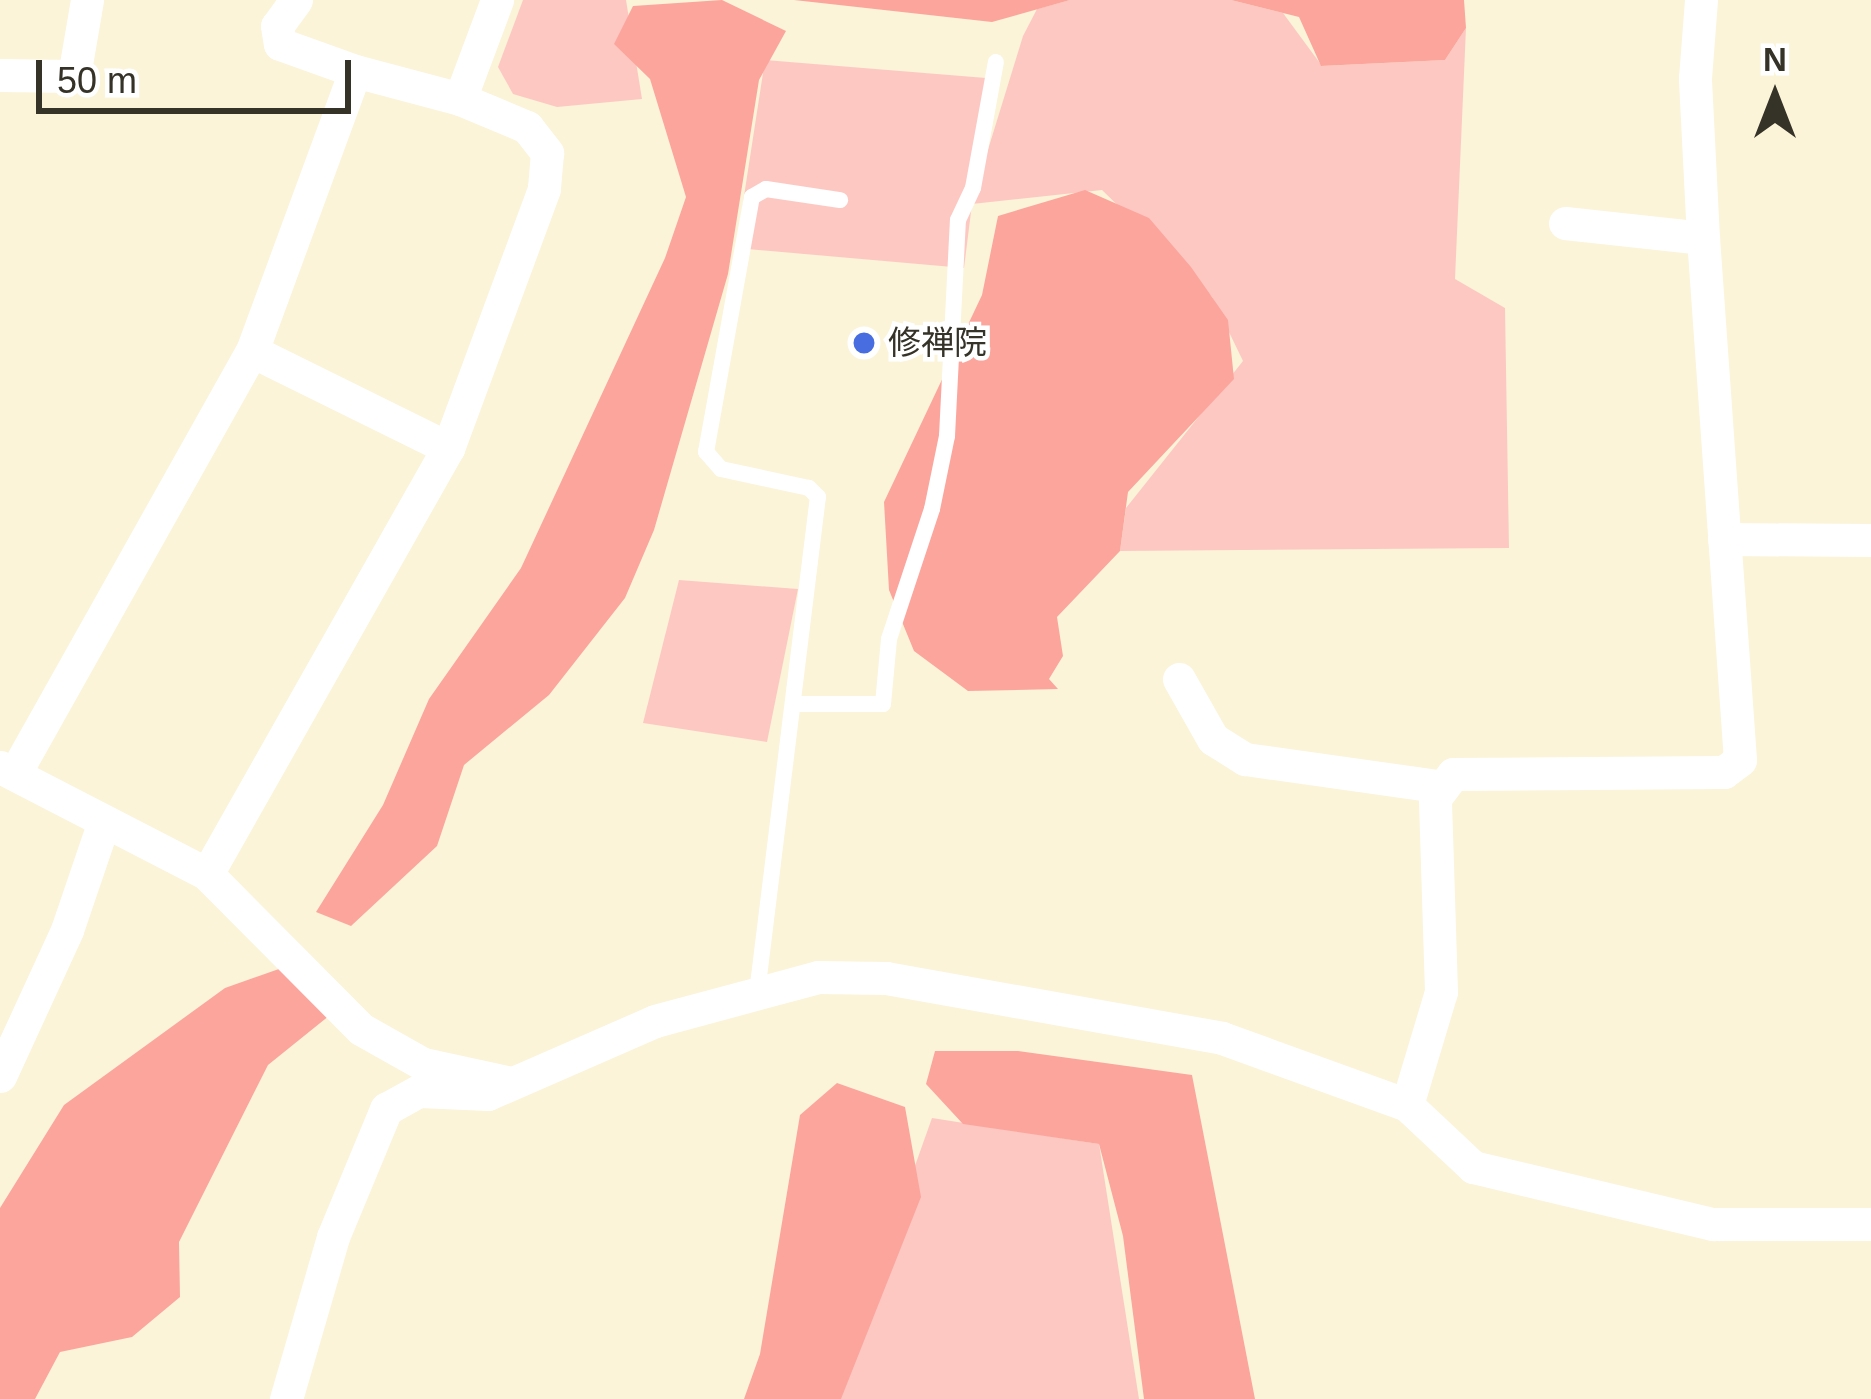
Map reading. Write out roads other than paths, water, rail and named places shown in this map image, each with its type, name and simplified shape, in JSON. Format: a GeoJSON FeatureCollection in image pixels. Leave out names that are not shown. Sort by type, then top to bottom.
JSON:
{"type":"FeatureCollection","features":[{"type":"Feature","properties":{"kind":"street"},"geometry":{"type":"LineString","coordinates":[[0,75],[74,76],[87,0]]}},
{"type":"Feature","properties":{"kind":"street"},"geometry":{"type":"LineString","coordinates":[[207,874],[448,448],[544,189],[547,153],[527,127],[460,99],[355,71],[280,44],[277,26],[296,0]]}},
{"type":"Feature","properties":{"kind":"street"},"geometry":{"type":"LineString","coordinates":[[460,99],[496,0]]}},
{"type":"Feature","properties":{"kind":"street"},"geometry":{"type":"LineString","coordinates":[[1407,1105],[1441,992],[1435,797],[1453,775],[1724,772],[1740,760],[1703,238],[1695,78],[1700,0]]}},
{"type":"Feature","properties":{"kind":"street"},"geometry":{"type":"LineString","coordinates":[[355,71],[252,351],[7,770],[103,824],[207,874],[362,1029],[423,1064],[509,1083]]}},
{"type":"Feature","properties":{"kind":"street"},"geometry":{"type":"LineString","coordinates":[[1565,223],[1703,238]]}},
{"type":"Feature","properties":{"kind":"street"},"geometry":{"type":"LineString","coordinates":[[252,351],[448,448]]}},
{"type":"Feature","properties":{"kind":"street"},"geometry":{"type":"LineString","coordinates":[[1724,539],[1871,540]]}},
{"type":"Feature","properties":{"kind":"street"},"geometry":{"type":"LineString","coordinates":[[1179,679],[1213,740],[1245,759],[1443,787]]}},
{"type":"Feature","properties":{"kind":"street"},"geometry":{"type":"LineString","coordinates":[[0,1076],[67,930],[103,824]]}},
{"type":"Feature","properties":{"kind":"street"},"geometry":{"type":"LineString","coordinates":[[286,1399],[333,1237],[386,1109],[419,1091],[488,1094],[655,1022],[818,977],[886,978],[1222,1038],[1407,1105],[1474,1167],[1713,1224],[1871,1224]]}},
{"type":"Feature","properties":{"kind":"lane"},"geometry":{"type":"LineString","coordinates":[[793,704],[883,704],[889,639],[932,509],[947,436],[958,220],[973,188],[996,62]]}},
{"type":"Feature","properties":{"kind":"lane"},"geometry":{"type":"LineString","coordinates":[[757,994],[818,497],[809,488],[721,469],[706,452],[752,196],[766,189],[840,200]]}},
{"type":"Feature","properties":{"kind":"place","name":"修禅院"},"geometry":{"type":"Point","coordinates":[864,343]}}]}
